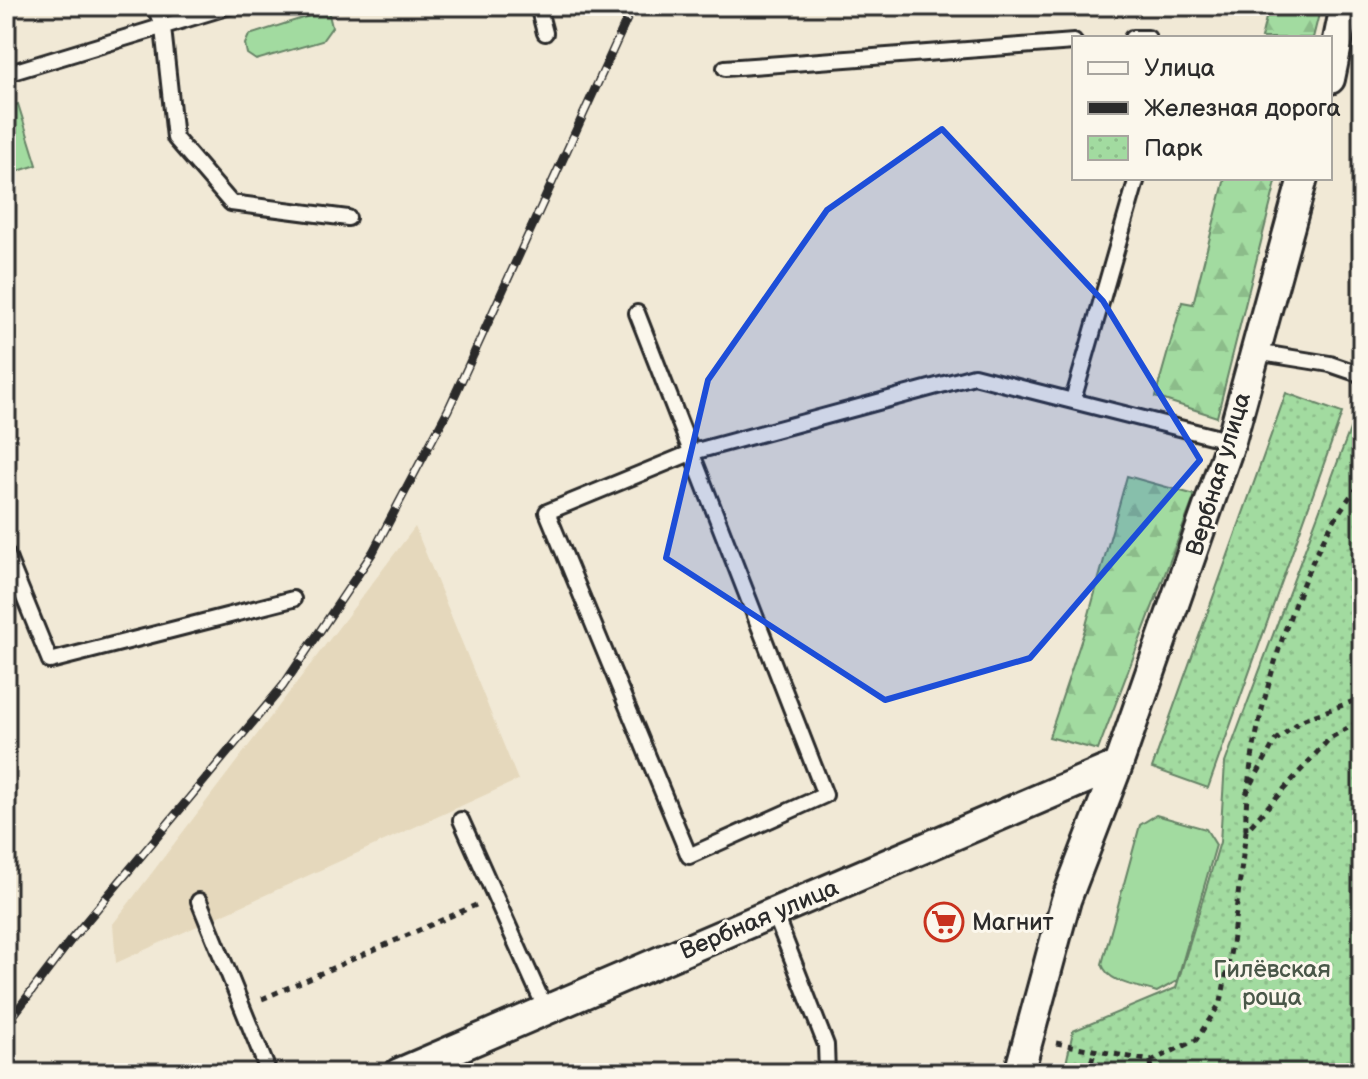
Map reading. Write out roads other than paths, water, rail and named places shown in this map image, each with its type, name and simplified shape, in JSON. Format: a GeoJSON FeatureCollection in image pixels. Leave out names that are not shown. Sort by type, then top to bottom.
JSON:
{"type":"FeatureCollection","features":[{"type":"Feature","properties":{"kind":"street"},"geometry":{"type":"LineString","coordinates":[[1332,69],[1345,6]]}},
{"type":"Feature","properties":{"kind":"street","name":"Вербная улица"},"geometry":{"type":"LineString","coordinates":[[1019,1073],[1066,900],[1118,765],[1231,441],[1302,180]]}},
{"type":"Feature","properties":{"kind":"street","name":"Вербная улица"},"geometry":{"type":"LineString","coordinates":[[399,1073],[1118,765]]}},
{"type":"Feature","properties":{"kind":"lane"},"geometry":{"type":"LineString","coordinates":[[155,6],[163,28],[175,138],[231,203],[348,218]]}},
{"type":"Feature","properties":{"kind":"lane"},"geometry":{"type":"LineString","coordinates":[[6,74],[230,6]]}},
{"type":"Feature","properties":{"kind":"lane"},"geometry":{"type":"LineString","coordinates":[[538,6],[545,33]]}},
{"type":"Feature","properties":{"kind":"lane"},"geometry":{"type":"LineString","coordinates":[[725,68],[1072,42]]}},
{"type":"Feature","properties":{"kind":"lane"},"geometry":{"type":"LineString","coordinates":[[1073,400],[1136,180]]}},
{"type":"Feature","properties":{"kind":"lane"},"geometry":{"type":"LineString","coordinates":[[637,313],[693,452],[825,795],[689,856],[547,512],[693,452],[974,376],[1231,441]]}},
{"type":"Feature","properties":{"kind":"lane"},"geometry":{"type":"LineString","coordinates":[[1255,352],[1330,364],[1362,375]]}},
{"type":"Feature","properties":{"kind":"lane"},"geometry":{"type":"LineString","coordinates":[[6,553],[50,661],[293,599]]}},
{"type":"Feature","properties":{"kind":"lane"},"geometry":{"type":"LineString","coordinates":[[461,820],[546,1010]]}},
{"type":"Feature","properties":{"kind":"lane"},"geometry":{"type":"LineString","coordinates":[[199,901],[269,1073]]}},
{"type":"Feature","properties":{"kind":"lane"},"geometry":{"type":"LineString","coordinates":[[774,912],[826,1045],[827,1073]]}},
{"type":"Feature","properties":{"kind":"railway"},"geometry":{"type":"LineString","coordinates":[[6,1025],[70,941],[283,686],[373,552],[448,410],[633,6]]}},
{"type":"Feature","properties":{"kind":"place","name":"Магнит"},"geometry":{"type":"Point","coordinates":[944,922]}},
{"type":"Feature","properties":{"kind":"park label","name":"Гилёвская роща"},"geometry":{"type":"Point","coordinates":[1272,983]}}]}
